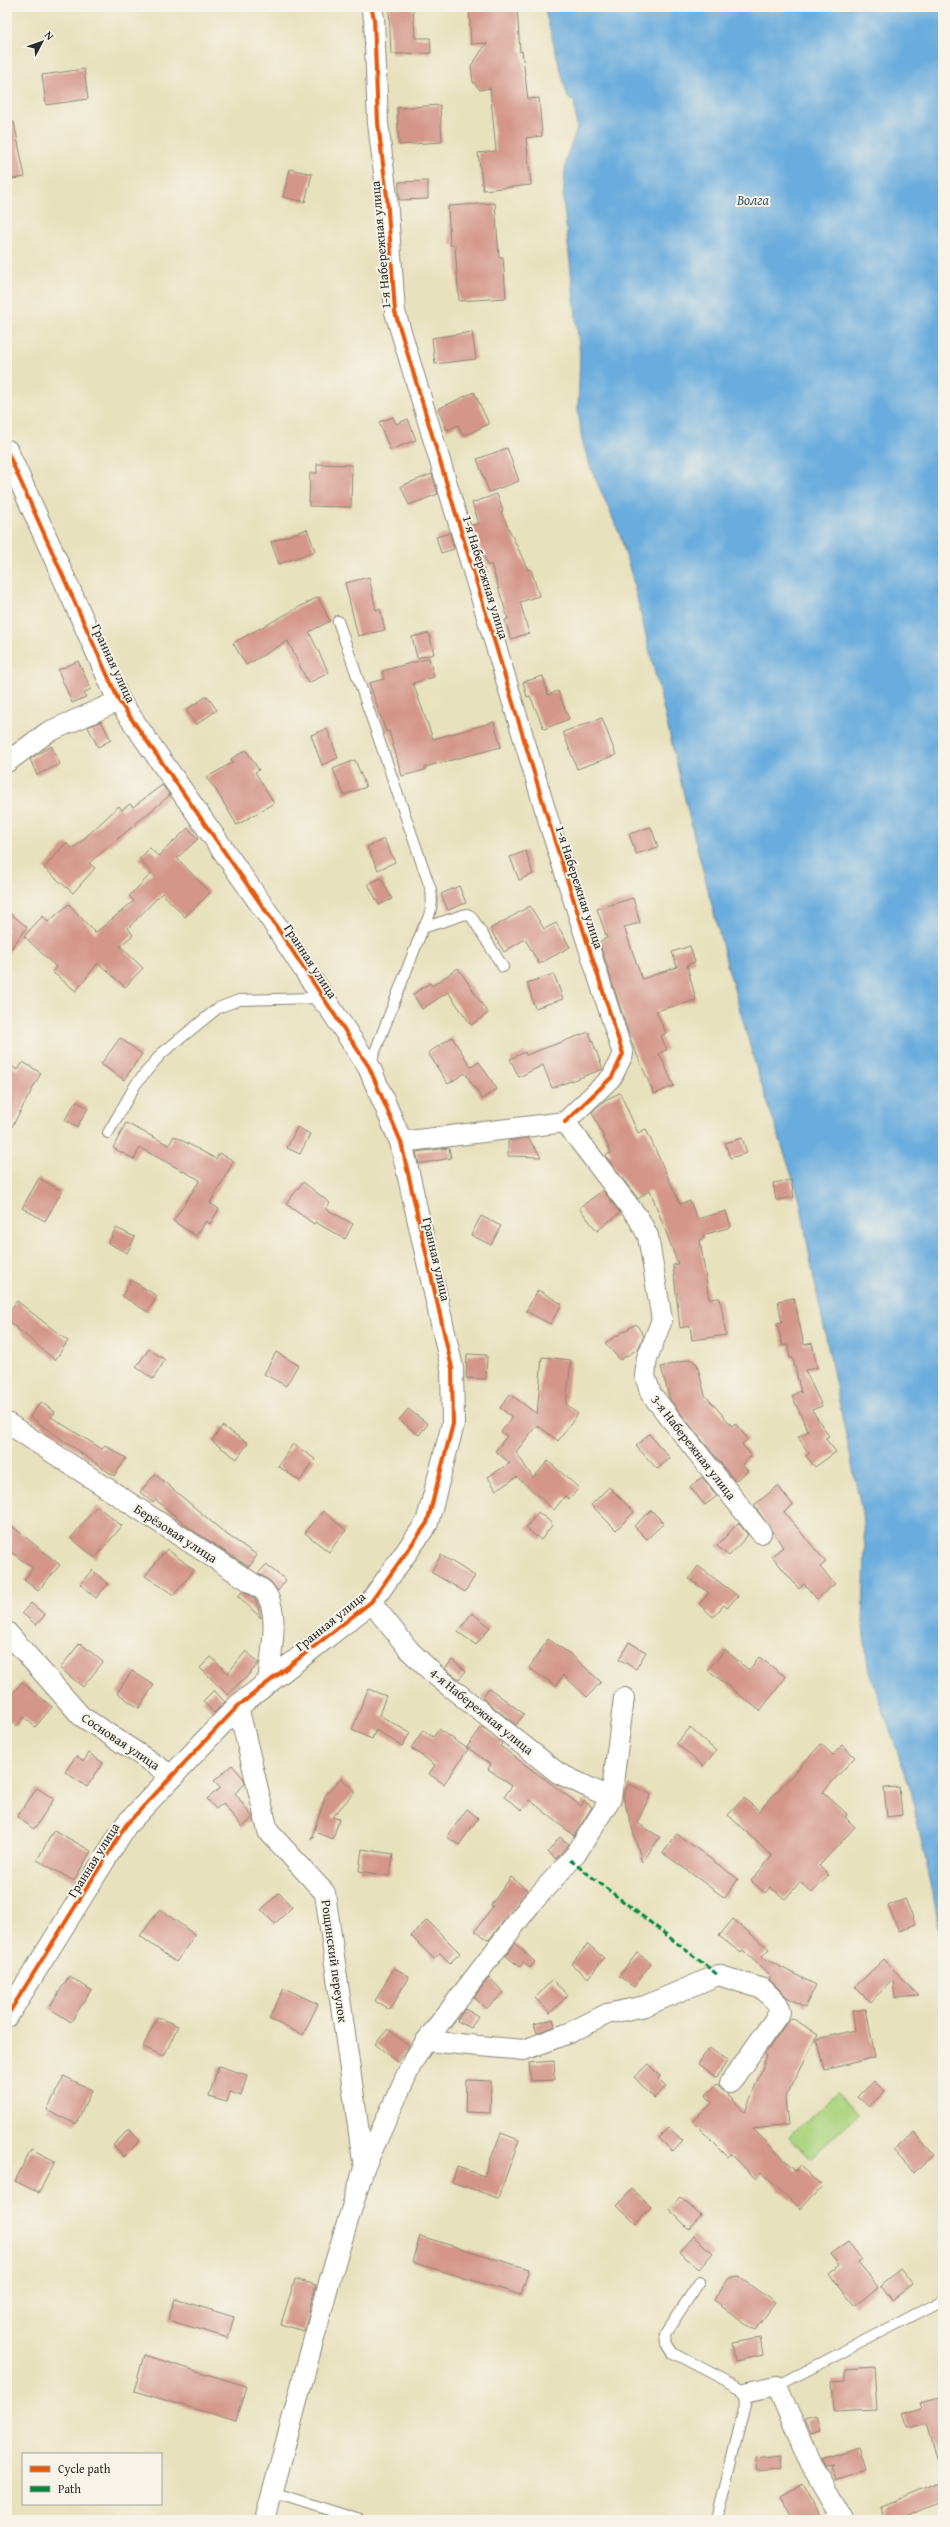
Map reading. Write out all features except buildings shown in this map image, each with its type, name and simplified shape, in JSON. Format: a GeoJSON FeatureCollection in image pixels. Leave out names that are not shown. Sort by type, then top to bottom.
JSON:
{"type":"FeatureCollection","features":[{"type":"Feature","properties":{"kind":"street","name":"1-я Набережная улица"},"geometry":{"type":"LineString","coordinates":[[371,7],[374,18],[378,123],[387,196],[395,312],[551,829],[623,1054],[612,1077],[565,1122]]}},
{"type":"Feature","properties":{"kind":"street","name":"Гранная улица"},"geometry":{"type":"LineString","coordinates":[[7,451],[119,701],[272,920],[369,1067],[401,1142],[452,1368],[453,1424],[427,1522],[371,1602],[238,1706],[174,1777],[126,1825],[7,2014]]}},
{"type":"Feature","properties":{"kind":"street"},"geometry":{"type":"LineString","coordinates":[[7,762],[48,732],[119,701]]}},
{"type":"Feature","properties":{"kind":"street"},"geometry":{"type":"LineString","coordinates":[[401,1142],[565,1122]]}},
{"type":"Feature","properties":{"kind":"street","name":"3-я Набережная улица"},"geometry":{"type":"LineString","coordinates":[[565,1122],[639,1219],[648,1236],[662,1320],[647,1358],[645,1376],[651,1394],[761,1533]]}},
{"type":"Feature","properties":{"kind":"street","name":"Берёзовая улица"},"geometry":{"type":"LineString","coordinates":[[7,1423],[263,1590],[271,1598],[274,1610],[268,1684]]}},
{"type":"Feature","properties":{"kind":"street","name":"4-я Набережная улица"},"geometry":{"type":"LineString","coordinates":[[371,1602],[410,1651],[435,1675],[558,1773],[611,1798]]}},
{"type":"Feature","properties":{"kind":"street","name":"Сосновая улица"},"geometry":{"type":"LineString","coordinates":[[7,1632],[81,1716],[174,1777]]}},
{"type":"Feature","properties":{"kind":"street"},"geometry":{"type":"LineString","coordinates":[[265,2520],[330,2279],[364,2168],[413,2061],[530,1905],[576,1854],[611,1798],[624,1698]]}},
{"type":"Feature","properties":{"kind":"street","name":"Рощинский переулок"},"geometry":{"type":"LineString","coordinates":[[238,1706],[268,1830],[325,1893],[364,2168]]}},
{"type":"Feature","properties":{"kind":"street"},"geometry":{"type":"LineString","coordinates":[[426,2042],[524,2050],[569,2033],[607,2014],[645,2006],[718,1975],[763,1989],[778,2004],[780,2012],[730,2083]]}},
{"type":"Feature","properties":{"kind":"street"},"geometry":{"type":"LineString","coordinates":[[748,2392],[777,2386],[811,2465],[844,2520]]}},
{"type":"Feature","properties":{"kind":"lane"},"geometry":{"type":"LineString","coordinates":[[338,621],[431,890],[433,902],[431,915],[423,928],[369,1067]]}},
{"type":"Feature","properties":{"kind":"lane"},"geometry":{"type":"LineString","coordinates":[[423,928],[466,914],[472,916],[503,967]]}},
{"type":"Feature","properties":{"kind":"lane"},"geometry":{"type":"LineString","coordinates":[[108,1132],[136,1084],[161,1054],[218,1008],[239,1000],[314,998],[369,1067]]}},
{"type":"Feature","properties":{"kind":"lane"},"geometry":{"type":"LineString","coordinates":[[700,2282],[665,2334],[666,2343],[673,2353],[748,2392],[717,2520]]}},
{"type":"Feature","properties":{"kind":"lane"},"geometry":{"type":"LineString","coordinates":[[777,2386],[943,2300]]}},
{"type":"Feature","properties":{"kind":"lane"},"geometry":{"type":"LineString","coordinates":[[272,2492],[360,2520]]}},
{"type":"Feature","properties":{"kind":"green space"},"geometry":{"type":"Polygon","coordinates":[[[837,2092],[858,2114],[810,2159],[789,2137],[837,2092]]]}},
{"type":"Feature","properties":{"kind":"water","name":"Волга"},"geometry":{"type":"Polygon","coordinates":[[[544,7],[943,7],[943,1955],[933,1893],[909,1785],[868,1666],[863,1626],[865,1548],[862,1513],[812,1269],[800,1200],[758,1074],[727,964],[690,820],[632,577],[620,535],[590,466],[582,440],[578,409],[580,355],[563,198],[566,158],[577,129],[574,101],[568,98],[544,7]]]}},
{"type":"Feature","properties":{"kind":"marked path"},"geometry":{"type":"LineString","coordinates":[[570,1860],[718,1975]]}},
{"type":"Feature","properties":{"kind":"cycle path"},"geometry":{"type":"LineString","coordinates":[[371,7],[374,18],[378,123],[387,197],[395,312],[551,829],[623,1054],[612,1077],[565,1122]]}},
{"type":"Feature","properties":{"kind":"cycle path"},"geometry":{"type":"LineString","coordinates":[[7,451],[119,701],[272,920],[369,1067],[401,1142],[452,1368],[453,1424],[427,1523],[371,1602],[238,1706],[126,1825],[7,2016]]}}]}
